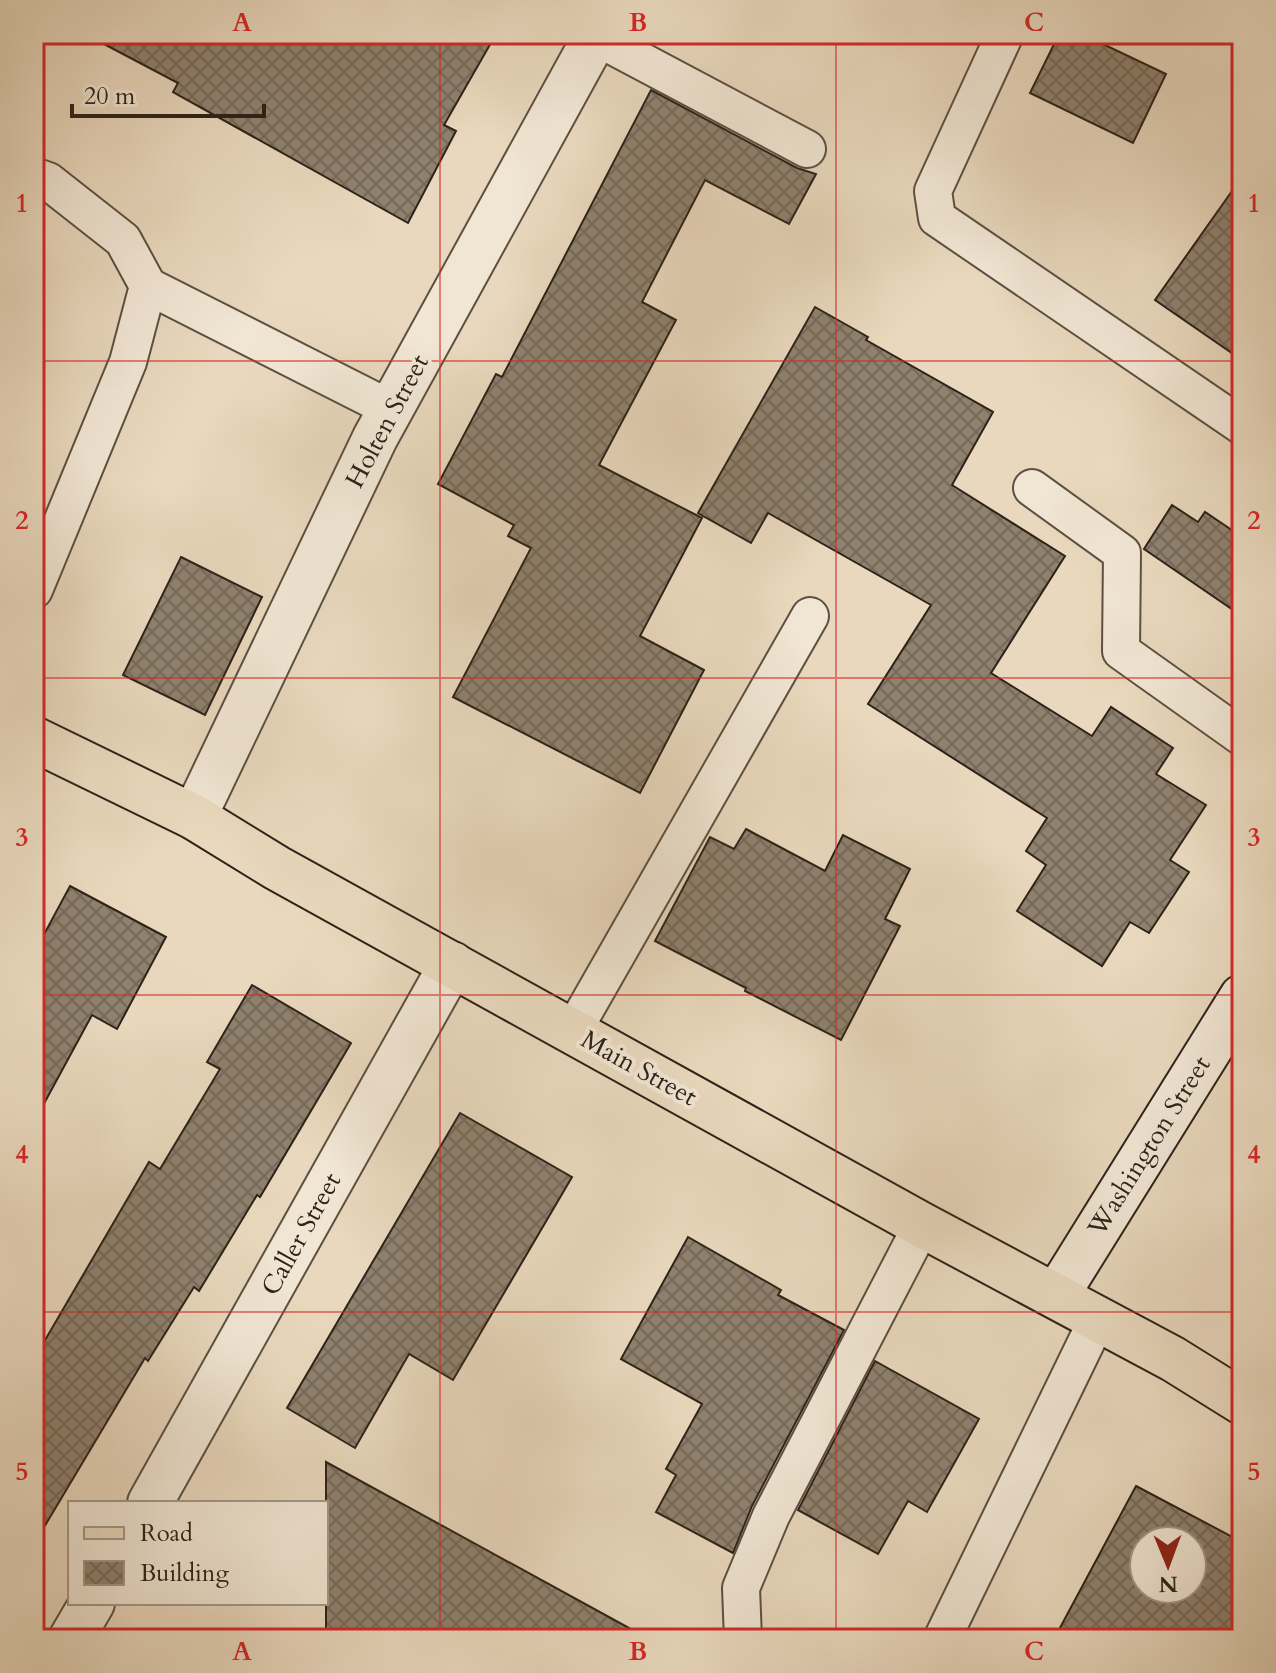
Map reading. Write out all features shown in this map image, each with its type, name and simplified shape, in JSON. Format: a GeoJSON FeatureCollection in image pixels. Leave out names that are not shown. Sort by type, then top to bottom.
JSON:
{"type":"FeatureCollection","features":[{"type":"Feature","properties":{"kind":"main road","name":"Main Street"},"geometry":{"type":"LineString","coordinates":[[36,744],[194,817],[277,868],[922,1225],[1173,1359],[1242,1402]]}},
{"type":"Feature","properties":{"kind":"street","name":"Holten Street"},"geometry":{"type":"LineString","coordinates":[[194,817],[391,409],[597,35]]}},
{"type":"Feature","properties":{"kind":"street","name":"Caller Street"},"geometry":{"type":"LineString","coordinates":[[151,1501],[452,964]]}},
{"type":"Feature","properties":{"kind":"street","name":"Washington Street"},"geometry":{"type":"LineString","coordinates":[[1056,1296],[1242,997]]}},
{"type":"Feature","properties":{"kind":"street"},"geometry":{"type":"LineString","coordinates":[[71,1639],[91,1605]]}},
{"type":"Feature","properties":{"kind":"lane"},"geometry":{"type":"LineString","coordinates":[[1005,34],[933,191],[937,218],[1242,426]]}},
{"type":"Feature","properties":{"kind":"lane"},"geometry":{"type":"LineString","coordinates":[[597,35],[807,149]]}},
{"type":"Feature","properties":{"kind":"lane"},"geometry":{"type":"LineString","coordinates":[[34,176],[48,181],[123,240],[148,286],[391,409]]}},
{"type":"Feature","properties":{"kind":"lane"},"geometry":{"type":"LineString","coordinates":[[34,590],[128,362],[148,286]]}},
{"type":"Feature","properties":{"kind":"lane"},"geometry":{"type":"LineString","coordinates":[[1032,488],[1122,553],[1121,651],[1242,737]]}},
{"type":"Feature","properties":{"kind":"lane"},"geometry":{"type":"LineString","coordinates":[[573,1031],[810,616]]}},
{"type":"Feature","properties":{"kind":"lane"},"geometry":{"type":"LineString","coordinates":[[743,1639],[741,1588],[771,1516],[922,1225]]}},
{"type":"Feature","properties":{"kind":"lane"},"geometry":{"type":"LineString","coordinates":[[942,1639],[1098,1318]]}},
{"type":"Feature","properties":{"kind":"building"},"geometry":{"type":"Polygon","coordinates":[[[85,34],[496,34],[444,125],[456,131],[408,223],[173,92],[178,83],[85,34]]]}},
{"type":"Feature","properties":{"kind":"building"},"geometry":{"type":"Polygon","coordinates":[[[1059,34],[1082,34],[1166,74],[1133,143],[1030,93],[1059,34]]]}},
{"type":"Feature","properties":{"kind":"building"},"geometry":{"type":"Polygon","coordinates":[[[651,90],[797,168],[816,174],[789,224],[705,180],[642,302],[676,320],[599,465],[702,518],[640,636],[704,670],[640,793],[453,697],[531,548],[508,536],[514,525],[438,484],[496,374],[502,377],[651,90]]]}},
{"type":"Feature","properties":{"kind":"building"},"geometry":{"type":"Polygon","coordinates":[[[1242,177],[1242,360],[1155,300],[1242,177]]]}},
{"type":"Feature","properties":{"kind":"building"},"geometry":{"type":"Polygon","coordinates":[[[815,307],[868,337],[866,340],[993,412],[952,485],[1065,556],[991,673],[1092,736],[1111,707],[1173,748],[1156,774],[1206,805],[1170,860],[1189,872],[1149,933],[1130,922],[1102,966],[1017,911],[1046,865],[1026,851],[1047,818],[868,704],[931,605],[768,513],[751,543],[698,513],[815,307]]]}},
{"type":"Feature","properties":{"kind":"building"},"geometry":{"type":"Polygon","coordinates":[[[1172,505],[1198,522],[1205,512],[1242,537],[1242,616],[1144,549],[1172,505]]]}},
{"type":"Feature","properties":{"kind":"building"},"geometry":{"type":"Polygon","coordinates":[[[181,557],[262,597],[205,715],[123,675],[181,557]]]}},
{"type":"Feature","properties":{"kind":"building"},"geometry":{"type":"Polygon","coordinates":[[[746,829],[825,871],[843,835],[910,869],[885,919],[900,926],[841,1040],[655,941],[710,837],[734,849],[746,829]]]}},
{"type":"Feature","properties":{"kind":"building"},"geometry":{"type":"Polygon","coordinates":[[[70,886],[166,937],[117,1029],[92,1015],[34,1122],[34,953],[70,886]]]}},
{"type":"Feature","properties":{"kind":"building"},"geometry":{"type":"Polygon","coordinates":[[[252,985],[351,1043],[260,1197],[257,1195],[199,1291],[194,1287],[148,1361],[145,1358],[34,1544],[34,1359],[149,1162],[160,1169],[220,1069],[207,1062],[252,985]]]}},
{"type":"Feature","properties":{"kind":"building"},"geometry":{"type":"Polygon","coordinates":[[[460,1113],[572,1177],[453,1380],[409,1354],[355,1448],[287,1408],[460,1113]]]}},
{"type":"Feature","properties":{"kind":"building"},"geometry":{"type":"Polygon","coordinates":[[[688,1237],[781,1290],[778,1295],[844,1330],[752,1506],[733,1553],[656,1512],[676,1475],[666,1469],[702,1404],[621,1359],[688,1237]]]}},
{"type":"Feature","properties":{"kind":"building"},"geometry":{"type":"Polygon","coordinates":[[[875,1361],[979,1419],[927,1512],[908,1501],[878,1554],[798,1510],[875,1361]]]}},
{"type":"Feature","properties":{"kind":"building"},"geometry":{"type":"Polygon","coordinates":[[[326,1462],[649,1639],[326,1639],[326,1462]]]}},
{"type":"Feature","properties":{"kind":"building"},"geometry":{"type":"Polygon","coordinates":[[[1136,1486],[1242,1542],[1242,1639],[1054,1639],[1136,1486]]]}}]}
